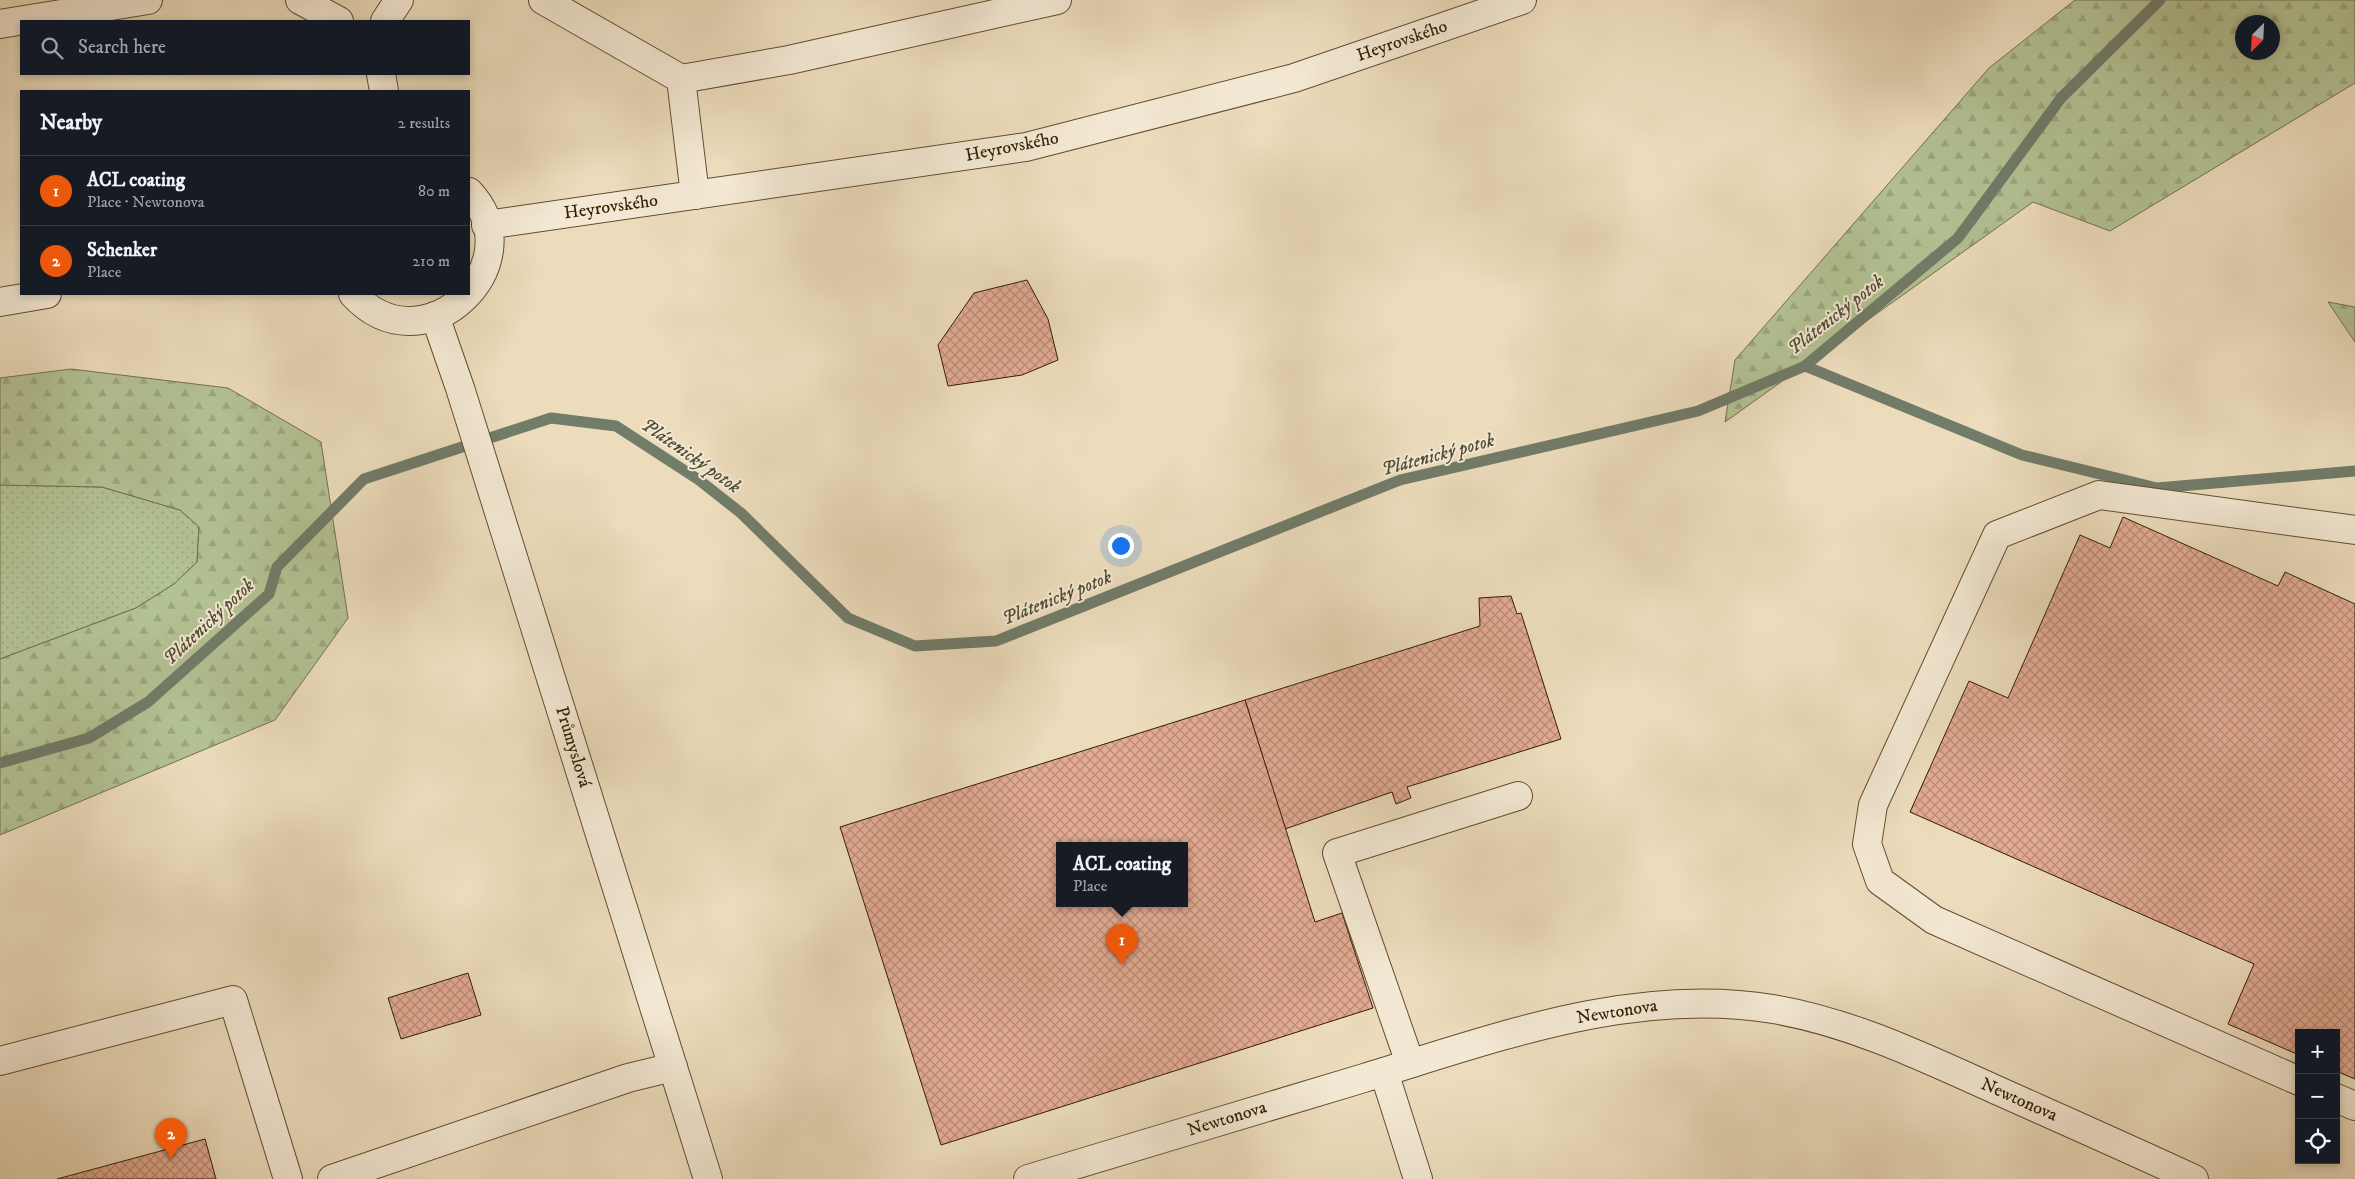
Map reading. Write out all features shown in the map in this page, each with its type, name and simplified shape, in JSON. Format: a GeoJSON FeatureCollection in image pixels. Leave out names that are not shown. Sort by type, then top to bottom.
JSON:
{"type":"FeatureCollection","features":[{"type":"Feature","properties":{"kind":"street"},"geometry":{"type":"LineString","coordinates":[[25,20],[148,0]]}},
{"type":"Feature","properties":{"kind":"street"},"geometry":{"type":"LineString","coordinates":[[300,0],[337,20]]}},
{"type":"Feature","properties":{"kind":"street"},"geometry":{"type":"LineString","coordinates":[[386,20],[398,0]]}},
{"type":"Feature","properties":{"kind":"street"},"geometry":{"type":"LineString","coordinates":[[543,0],[681,79],[789,60],[1057,0]]}},
{"type":"Feature","properties":{"kind":"street","name":"Heyrovského"},"geometry":{"type":"LineString","coordinates":[[486,225],[1026,147],[1294,78],[1522,0]]}},
{"type":"Feature","properties":{"kind":"street"},"geometry":{"type":"LineString","coordinates":[[0,24],[20,21]]}},
{"type":"Feature","properties":{"kind":"street"},"geometry":{"type":"LineString","coordinates":[[381,75],[384,90]]}},
{"type":"Feature","properties":{"kind":"street"},"geometry":{"type":"LineString","coordinates":[[681,79],[695,195]]}},
{"type":"Feature","properties":{"kind":"street"},"geometry":{"type":"LineString","coordinates":[[470,194],[481,210],[486,225],[488,254],[479,281],[470,291]]}},
{"type":"Feature","properties":{"kind":"street"},"geometry":{"type":"LineString","coordinates":[[0,302],[41,295]]}},
{"type":"Feature","properties":{"kind":"street"},"geometry":{"type":"LineString","coordinates":[[355,295],[371,309],[386,316],[419,320],[435,316],[460,303],[467,295]]}},
{"type":"Feature","properties":{"kind":"street","name":"Průmyslová"},"geometry":{"type":"LineString","coordinates":[[435,316],[492,489],[708,1179]]}},
{"type":"Feature","properties":{"kind":"street"},"geometry":{"type":"LineString","coordinates":[[2295,1079],[1934,920],[1880,881],[1867,844],[1873,805],[1997,535],[2100,495],[2355,530]]}},
{"type":"Feature","properties":{"kind":"street"},"geometry":{"type":"LineString","coordinates":[[1410,1063],[1337,853],[1518,796]]}},
{"type":"Feature","properties":{"kind":"street"},"geometry":{"type":"LineString","coordinates":[[0,1061],[233,1000],[288,1179]]}},
{"type":"Feature","properties":{"kind":"street","name":"Newtonova"},"geometry":{"type":"LineString","coordinates":[[1028,1179],[1410,1063],[1581,1016],[1656,1004],[1717,1002],[1772,1009],[1831,1021],[1904,1048],[2194,1179]]}},
{"type":"Feature","properties":{"kind":"street"},"geometry":{"type":"LineString","coordinates":[[332,1179],[628,1078],[673,1067]]}},
{"type":"Feature","properties":{"kind":"street"},"geometry":{"type":"LineString","coordinates":[[1384,1072],[1419,1179]]}},
{"type":"Feature","properties":{"kind":"street"},"geometry":{"type":"LineString","coordinates":[[2340,1100],[2355,1106]]}},
{"type":"Feature","properties":{"kind":"green space"},"geometry":{"type":"Polygon","coordinates":[[[2075,0],[2355,0],[2355,83],[2110,231],[2033,202],[1725,422],[1735,360],[1989,68],[2075,0]]]}},
{"type":"Feature","properties":{"kind":"green space"},"geometry":{"type":"Polygon","coordinates":[[[2328,302],[2355,307],[2355,342],[2328,302]]]}},
{"type":"Feature","properties":{"kind":"green space"},"geometry":{"type":"Polygon","coordinates":[[[71,369],[228,388],[321,442],[348,618],[275,720],[0,835],[0,659],[136,608],[174,584],[197,562],[199,527],[180,510],[102,487],[0,485],[0,378],[71,369]]]}},
{"type":"Feature","properties":{"kind":"green space"},"geometry":{"type":"Polygon","coordinates":[[[0,485],[102,487],[180,510],[199,527],[197,562],[174,584],[136,608],[0,659],[0,485]]]}},
{"type":"Feature","properties":{"kind":"building"},"geometry":{"type":"Polygon","coordinates":[[[1027,280],[1048,319],[1058,360],[1022,375],[948,386],[938,345],[974,293],[1027,280]]]}},
{"type":"Feature","properties":{"kind":"building"},"geometry":{"type":"Polygon","coordinates":[[[2123,517],[2278,586],[2285,572],[2355,604],[2355,1079],[2340,1073],[2340,1029],[2295,1029],[2295,1053],[2228,1024],[2254,964],[1910,812],[1969,681],[2008,698],[2080,535],[2110,548],[2123,517]]]}},
{"type":"Feature","properties":{"kind":"building"},"geometry":{"type":"Polygon","coordinates":[[[1511,596],[1517,614],[1521,613],[1561,739],[1407,787],[1411,798],[1396,804],[1392,792],[1285,829],[1245,700],[1480,626],[1479,598],[1511,596]]]}},
{"type":"Feature","properties":{"kind":"building"},"geometry":{"type":"Polygon","coordinates":[[[1245,700],[1315,922],[1342,913],[1373,1008],[941,1145],[840,827],[1245,700]]]}},
{"type":"Feature","properties":{"kind":"building"},"geometry":{"type":"Polygon","coordinates":[[[468,973],[481,1015],[401,1039],[388,998],[468,973]]]}},
{"type":"Feature","properties":{"kind":"building"},"geometry":{"type":"Polygon","coordinates":[[[205,1139],[216,1179],[57,1179],[205,1139]]]}},
{"type":"Feature","properties":{"kind":"waterway","name":"Plátenický potok"},"geometry":{"type":"LineString","coordinates":[[0,763],[89,738],[148,702],[269,594],[277,567],[364,479],[551,418],[616,426],[699,480],[741,513],[848,618],[915,646],[996,641],[1400,480],[1698,411],[1805,366],[1958,238],[2061,98],[2160,0]]}},
{"type":"Feature","properties":{"kind":"waterway"},"geometry":{"type":"LineString","coordinates":[[1805,366],[2022,455],[2157,488],[2355,471]]}},
{"type":"Feature","properties":{"kind":"place","name":"ACL coating"},"geometry":{"type":"Point","coordinates":[1122,965]}},
{"type":"Feature","properties":{"kind":"place","name":"Schenker"},"geometry":{"type":"Point","coordinates":[171,1159]}}]}
